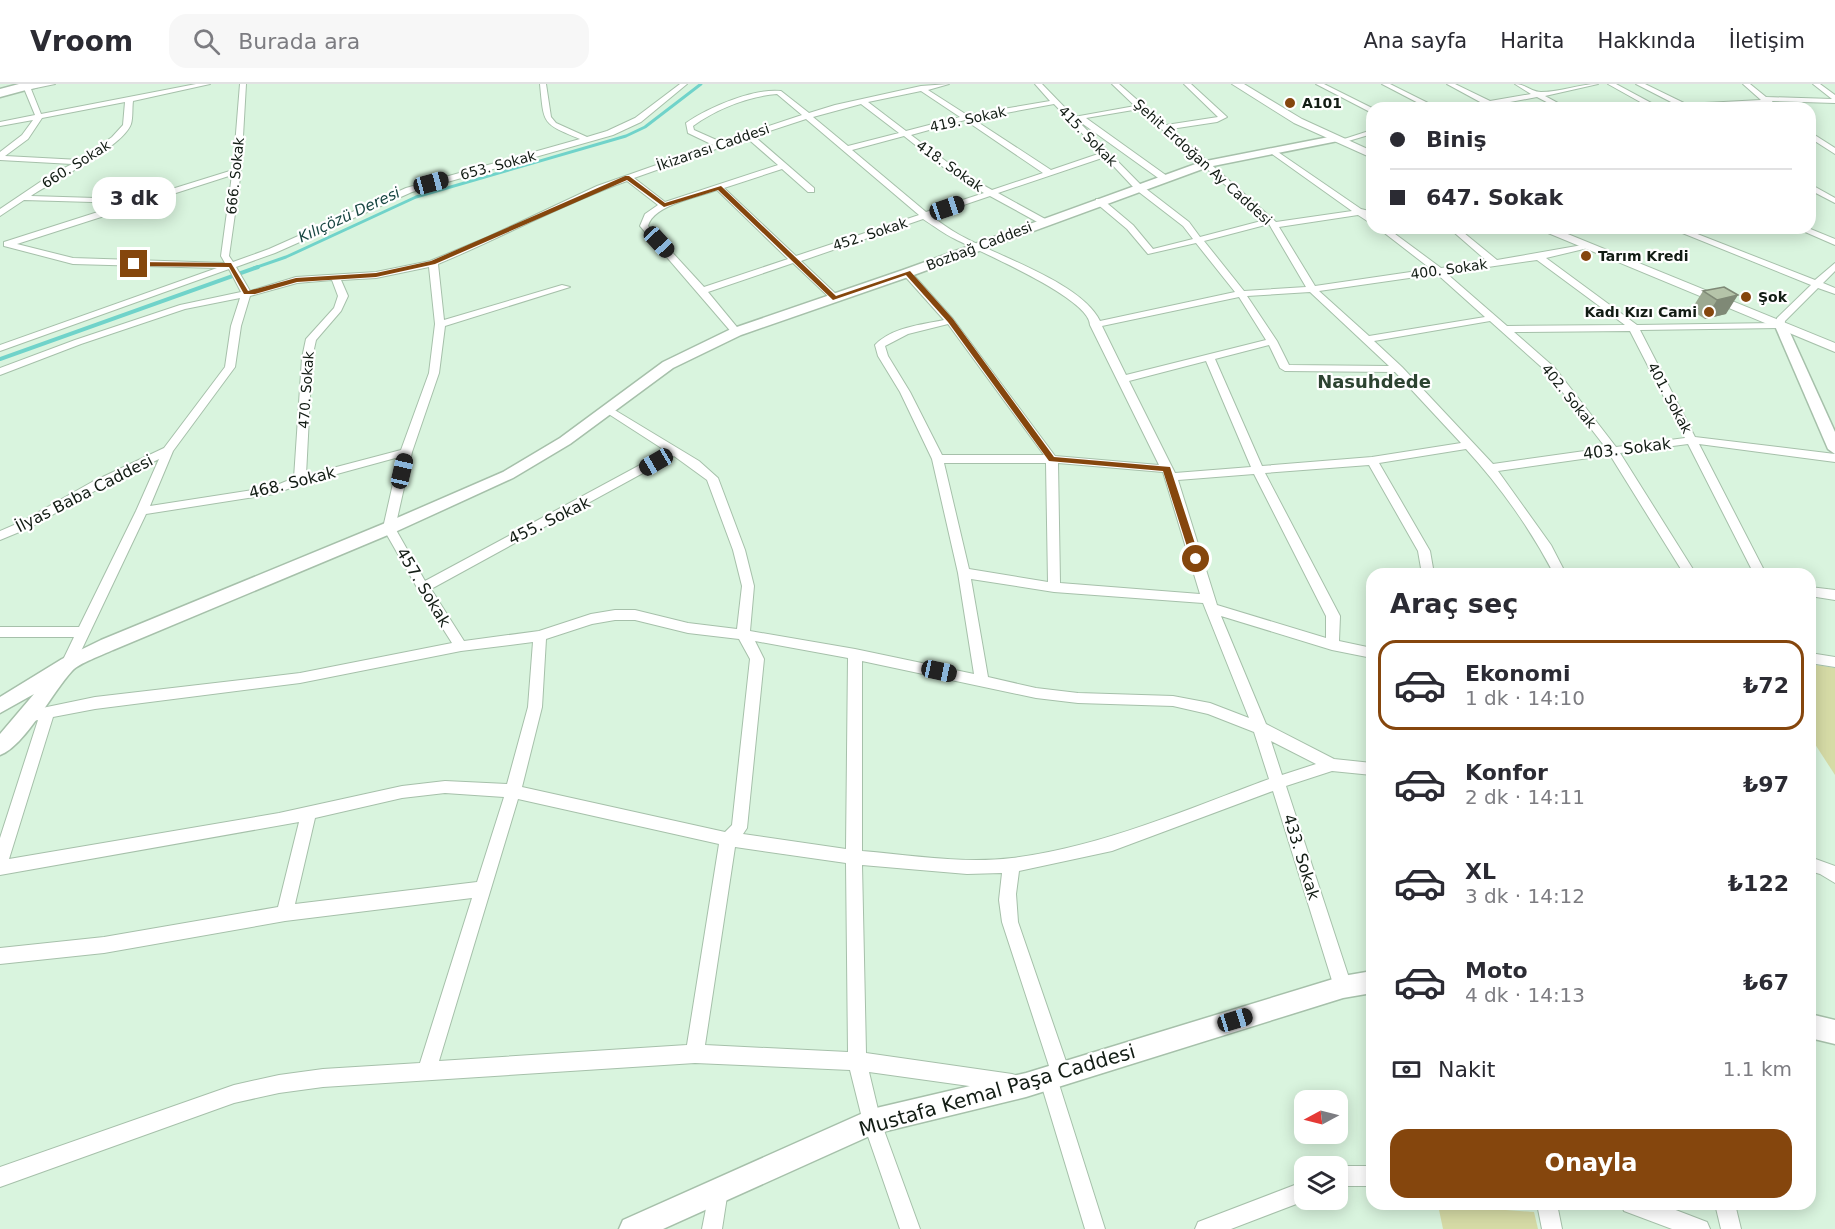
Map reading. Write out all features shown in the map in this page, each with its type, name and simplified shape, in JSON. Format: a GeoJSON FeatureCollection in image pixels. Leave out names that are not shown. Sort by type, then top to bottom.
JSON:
{"type":"FeatureCollection","features":[{"type":"Feature","properties":{"kind":"highway"},"geometry":{"type":"LineString","coordinates":[[0,90],[25,86]]}},
{"type":"Feature","properties":{"kind":"main road"},"geometry":{"type":"LineString","coordinates":[[1237,84],[1280,111],[1366,150]]}},
{"type":"Feature","properties":{"kind":"main road"},"geometry":{"type":"LineString","coordinates":[[1245,84],[1340,139]]}},
{"type":"Feature","properties":{"kind":"main road"},"geometry":{"type":"LineString","coordinates":[[1556,234],[1835,343]]}},
{"type":"Feature","properties":{"kind":"main road"},"geometry":{"type":"LineString","coordinates":[[1570,234],[1835,348]]}},
{"type":"Feature","properties":{"kind":"street"},"geometry":{"type":"LineString","coordinates":[[39,117],[25,86],[52,84]]}},
{"type":"Feature","properties":{"kind":"street"},"geometry":{"type":"LineString","coordinates":[[0,124],[207,84]]}},
{"type":"Feature","properties":{"kind":"street","name":"666. Sokak"},"geometry":{"type":"LineString","coordinates":[[231,265],[225,256],[237,171],[243,84]]}},
{"type":"Feature","properties":{"kind":"street"},"geometry":{"type":"LineString","coordinates":[[543,84],[547,117],[552,125],[590,140]]}},
{"type":"Feature","properties":{"kind":"street","name":"653. Sokak"},"geometry":{"type":"LineString","coordinates":[[0,348],[272,251],[409,190],[590,140],[638,120],[684,84]]}},
{"type":"Feature","properties":{"kind":"street","name":"İkizarası Caddesi"},"geometry":{"type":"LineString","coordinates":[[0,372],[78,342],[244,287],[296,280],[389,273],[433,263],[627,177],[808,115],[862,101],[946,84]]}},
{"type":"Feature","properties":{"kind":"street","name":"415. Sokak"},"geometry":{"type":"LineString","coordinates":[[1038,84],[1138,187],[1186,224],[1241,294],[1272,341],[1285,368],[1398,369]]}},
{"type":"Feature","properties":{"kind":"street","name":"Şehit Erdoğan Ay Caddesi"},"geometry":{"type":"LineString","coordinates":[[1115,84],[1273,223],[1312,289],[1398,369],[1470,445],[1490,468],[1547,548],[1557,568]]}},
{"type":"Feature","properties":{"kind":"street"},"geometry":{"type":"LineString","coordinates":[[1163,128],[1217,120],[1223,117],[1187,84]]}},
{"type":"Feature","properties":{"kind":"street"},"geometry":{"type":"LineString","coordinates":[[1319,84],[1366,108]]}},
{"type":"Feature","properties":{"kind":"street"},"geometry":{"type":"LineString","coordinates":[[1385,84],[1422,102]]}},
{"type":"Feature","properties":{"kind":"street"},"geometry":{"type":"LineString","coordinates":[[1450,84],[1485,102]]}},
{"type":"Feature","properties":{"kind":"street"},"geometry":{"type":"LineString","coordinates":[[1518,84],[1552,102]]}},
{"type":"Feature","properties":{"kind":"street"},"geometry":{"type":"LineString","coordinates":[[1499,102],[1595,84]]}},
{"type":"Feature","properties":{"kind":"street"},"geometry":{"type":"LineString","coordinates":[[1611,84],[1644,102]]}},
{"type":"Feature","properties":{"kind":"street"},"geometry":{"type":"LineString","coordinates":[[1639,84],[1678,102]]}},
{"type":"Feature","properties":{"kind":"street"},"geometry":{"type":"LineString","coordinates":[[1746,84],[1766,101]]}},
{"type":"Feature","properties":{"kind":"street"},"geometry":{"type":"LineString","coordinates":[[1816,84],[1835,100]]}},
{"type":"Feature","properties":{"kind":"street"},"geometry":{"type":"LineString","coordinates":[[921,88],[1051,174]]}},
{"type":"Feature","properties":{"kind":"street","name":"433. Sokak"},"geometry":{"type":"LineString","coordinates":[[720,145],[691,131],[689,125],[707,113],[746,99],[771,92],[782,94],[925,216],[978,247],[1063,290],[1088,310],[1169,473],[1210,604],[1260,728],[1279,782],[1343,987]]}},
{"type":"Feature","properties":{"kind":"street","name":"660. Sokak"},"geometry":{"type":"LineString","coordinates":[[0,213],[107,147],[127,125],[129,100]]}},
{"type":"Feature","properties":{"kind":"street"},"geometry":{"type":"LineString","coordinates":[[1746,102],[1835,100]]}},
{"type":"Feature","properties":{"kind":"street","name":"418. Sokak"},"geometry":{"type":"LineString","coordinates":[[862,101],[960,176],[1044,222]]}},
{"type":"Feature","properties":{"kind":"street","name":"419. Sokak"},"geometry":{"type":"LineString","coordinates":[[847,149],[965,118],[1055,102]]}},
{"type":"Feature","properties":{"kind":"street"},"geometry":{"type":"LineString","coordinates":[[1071,118],[1140,107]]}},
{"type":"Feature","properties":{"kind":"street"},"geometry":{"type":"LineString","coordinates":[[0,157],[25,137],[39,117]]}},
{"type":"Feature","properties":{"kind":"street"},"geometry":{"type":"LineString","coordinates":[[1080,117],[1164,178]]}},
{"type":"Feature","properties":{"kind":"street"},"geometry":{"type":"LineString","coordinates":[[1340,139],[1366,133]]}},
{"type":"Feature","properties":{"kind":"street"},"geometry":{"type":"LineString","coordinates":[[748,135],[811,190]]}},
{"type":"Feature","properties":{"kind":"street"},"geometry":{"type":"LineString","coordinates":[[1816,138],[1835,152]]}},
{"type":"Feature","properties":{"kind":"street","name":"Bozbağ Caddesi"},"geometry":{"type":"LineString","coordinates":[[0,706],[68,664],[107,645],[389,528],[508,475],[565,441],[679,359],[736,332],[907,273],[1204,164],[1340,139]]}},
{"type":"Feature","properties":{"kind":"street"},"geometry":{"type":"LineString","coordinates":[[1816,146],[1825,145]]}},
{"type":"Feature","properties":{"kind":"street"},"geometry":{"type":"LineString","coordinates":[[1275,152],[1366,216]]}},
{"type":"Feature","properties":{"kind":"street","name":"452. Sokak"},"geometry":{"type":"LineString","coordinates":[[702,291],[1106,154]]}},
{"type":"Feature","properties":{"kind":"street"},"geometry":{"type":"LineString","coordinates":[[0,157],[80,162]]}},
{"type":"Feature","properties":{"kind":"street"},"geometry":{"type":"LineString","coordinates":[[736,332],[644,226],[645,220],[648,215],[664,206],[784,166]]}},
{"type":"Feature","properties":{"kind":"street"},"geometry":{"type":"LineString","coordinates":[[4,243],[237,171]]}},
{"type":"Feature","properties":{"kind":"street"},"geometry":{"type":"LineString","coordinates":[[627,177],[664,206]]}},
{"type":"Feature","properties":{"kind":"street"},"geometry":{"type":"LineString","coordinates":[[718,187],[835,298]]}},
{"type":"Feature","properties":{"kind":"street"},"geometry":{"type":"LineString","coordinates":[[1816,190],[1835,201]]}},
{"type":"Feature","properties":{"kind":"street"},"geometry":{"type":"LineString","coordinates":[[24,198],[136,202]]}},
{"type":"Feature","properties":{"kind":"street"},"geometry":{"type":"LineString","coordinates":[[1099,201],[1130,227],[1151,252],[1273,223],[1366,211]]}},
{"type":"Feature","properties":{"kind":"street","name":"402. Sokak"},"geometry":{"type":"LineString","coordinates":[[1390,234],[1439,271],[1551,370],[1612,449],[1686,568]]}},
{"type":"Feature","properties":{"kind":"street"},"geometry":{"type":"LineString","coordinates":[[1460,234],[1495,263]]}},
{"type":"Feature","properties":{"kind":"street"},"geometry":{"type":"LineString","coordinates":[[1689,234],[1835,291]]}},
{"type":"Feature","properties":{"kind":"street"},"geometry":{"type":"LineString","coordinates":[[1815,234],[1835,242]]}},
{"type":"Feature","properties":{"kind":"street"},"geometry":{"type":"LineString","coordinates":[[0,863],[38,715],[68,664],[81,632],[142,511],[168,450],[230,367],[244,287],[231,265],[73,261],[4,243]]}},
{"type":"Feature","properties":{"kind":"street","name":"400. Sokak"},"geometry":{"type":"LineString","coordinates":[[1095,325],[1241,294],[1312,289],[1539,257],[1585,246]]}},
{"type":"Feature","properties":{"kind":"street","name":"401. Sokak"},"geometry":{"type":"LineString","coordinates":[[1539,257],[1633,326],[1757,568]]}},
{"type":"Feature","properties":{"kind":"street"},"geometry":{"type":"LineString","coordinates":[[389,528],[406,452],[434,373],[440,324],[433,263]]}},
{"type":"Feature","properties":{"kind":"street"},"geometry":{"type":"LineString","coordinates":[[1505,329],[1780,323],[1815,284],[1835,266]]}},
{"type":"Feature","properties":{"kind":"street"},"geometry":{"type":"LineString","coordinates":[[907,273],[950,321],[1052,459],[1054,587]]}},
{"type":"Feature","properties":{"kind":"street","name":"470. Sokak"},"geometry":{"type":"LineString","coordinates":[[300,480],[307,358],[311,339],[338,309],[343,296],[336,278]]}},
{"type":"Feature","properties":{"kind":"street"},"geometry":{"type":"LineString","coordinates":[[440,324],[565,287]]}},
{"type":"Feature","properties":{"kind":"street"},"geometry":{"type":"LineString","coordinates":[[1365,340],[1493,318]]}},
{"type":"Feature","properties":{"kind":"street"},"geometry":{"type":"LineString","coordinates":[[950,321],[901,333],[880,345],[883,356],[905,392],[938,459],[964,573],[982,680]]}},
{"type":"Feature","properties":{"kind":"street"},"geometry":{"type":"LineString","coordinates":[[1780,323],[1835,449]]}},
{"type":"Feature","properties":{"kind":"street"},"geometry":{"type":"LineString","coordinates":[[1123,379],[1272,341]]}},
{"type":"Feature","properties":{"kind":"street"},"geometry":{"type":"LineString","coordinates":[[1210,358],[1258,471],[1333,616],[1332,645]]}},
{"type":"Feature","properties":{"kind":"street"},"geometry":{"type":"LineString","coordinates":[[608,409],[712,478],[748,586],[743,634],[757,658],[739,828],[728,839],[695,1054]]}},
{"type":"Feature","properties":{"kind":"street","name":"403. Sokak"},"geometry":{"type":"LineString","coordinates":[[1490,468],[1612,449],[1692,440],[1835,458]]}},
{"type":"Feature","properties":{"kind":"street"},"geometry":{"type":"LineString","coordinates":[[938,459],[1052,459],[1169,473],[1258,471],[1372,461],[1470,445]]}},
{"type":"Feature","properties":{"kind":"street","name":"İlyas Baba Caddesi"},"geometry":{"type":"LineString","coordinates":[[0,536],[168,450]]}},
{"type":"Feature","properties":{"kind":"street","name":"455. Sokak"},"geometry":{"type":"LineString","coordinates":[[423,588],[483,552],[602,494],[674,451]]}},
{"type":"Feature","properties":{"kind":"street","name":"468. Sokak"},"geometry":{"type":"LineString","coordinates":[[142,511],[274,489],[406,452]]}},
{"type":"Feature","properties":{"kind":"street"},"geometry":{"type":"LineString","coordinates":[[1372,461],[1424,550],[1427,568]]}},
{"type":"Feature","properties":{"kind":"street","name":"457. Sokak"},"geometry":{"type":"LineString","coordinates":[[389,528],[423,588],[461,646]]}},
{"type":"Feature","properties":{"kind":"street"},"geometry":{"type":"LineString","coordinates":[[964,573],[1054,587],[1210,604],[1332,645],[1366,652]]}},
{"type":"Feature","properties":{"kind":"street"},"geometry":{"type":"LineString","coordinates":[[1816,592],[1835,595]]}},
{"type":"Feature","properties":{"kind":"street"},"geometry":{"type":"LineString","coordinates":[[0,747],[38,715],[95,703],[300,678],[461,646],[540,636],[591,619],[634,615],[688,628],[743,634],[855,654],[1036,693],[1078,698],[1173,701],[1210,709],[1260,728],[1332,765],[1366,768]]}},
{"type":"Feature","properties":{"kind":"street"},"geometry":{"type":"LineString","coordinates":[[0,632],[81,632]]}},
{"type":"Feature","properties":{"kind":"street"},"geometry":{"type":"LineString","coordinates":[[427,1070],[513,791],[535,707],[540,636]]}},
{"type":"Feature","properties":{"kind":"street"},"geometry":{"type":"LineString","coordinates":[[855,654],[854,857],[857,1060],[872,1122],[910,1229]]}},
{"type":"Feature","properties":{"kind":"street"},"geometry":{"type":"LineString","coordinates":[[1816,659],[1835,662]]}},
{"type":"Feature","properties":{"kind":"street"},"geometry":{"type":"LineString","coordinates":[[0,868],[308,815],[402,792],[445,787],[513,791],[728,839],[854,857],[967,867],[1012,865],[1112,844],[1279,782],[1332,765]]}},
{"type":"Feature","properties":{"kind":"street"},"geometry":{"type":"LineString","coordinates":[[285,913],[308,815]]}},
{"type":"Feature","properties":{"kind":"street"},"geometry":{"type":"LineString","coordinates":[[1012,865],[1006,903],[1045,1078],[1095,1229]]}},
{"type":"Feature","properties":{"kind":"street"},"geometry":{"type":"LineString","coordinates":[[1816,866],[1825,868],[1835,876]]}},
{"type":"Feature","properties":{"kind":"street"},"geometry":{"type":"LineString","coordinates":[[0,956],[104,945],[285,913],[483,889]]}},
{"type":"Feature","properties":{"kind":"street","name":"Mustafa Kemal Paşa Caddesi"},"geometry":{"type":"LineString","coordinates":[[632,1229],[872,1122],[1045,1078],[1343,987],[1366,983]]}},
{"type":"Feature","properties":{"kind":"street"},"geometry":{"type":"LineString","coordinates":[[1816,1027],[1835,1032]]}},
{"type":"Feature","properties":{"kind":"street"},"geometry":{"type":"LineString","coordinates":[[0,1177],[234,1094],[279,1084],[323,1078],[695,1054],[857,1060],[1045,1078]]}},
{"type":"Feature","properties":{"kind":"street"},"geometry":{"type":"LineString","coordinates":[[1348,1176],[1366,1176]]}},
{"type":"Feature","properties":{"kind":"street"},"geometry":{"type":"LineString","coordinates":[[712,1229],[718,1190]]}},
{"type":"Feature","properties":{"kind":"street"},"geometry":{"type":"LineString","coordinates":[[1205,1229],[1294,1195]]}},
{"type":"Feature","properties":{"kind":"street"},"geometry":{"type":"LineString","coordinates":[[1549,1210],[1552,1229]]}},
{"type":"Feature","properties":{"kind":"street"},"geometry":{"type":"LineString","coordinates":[[1647,1210],[1700,1229]]}},
{"type":"Feature","properties":{"kind":"street"},"geometry":{"type":"LineString","coordinates":[[1726,1210],[1731,1229]]}},
{"type":"Feature","properties":{"kind":"green space"},"geometry":{"type":"Polygon","coordinates":[[[1816,665],[1835,668],[1835,775],[1816,746],[1816,665]]]}},
{"type":"Feature","properties":{"kind":"green space"},"geometry":{"type":"Polygon","coordinates":[[[1439,1210],[1534,1212],[1538,1229],[1443,1229],[1439,1210]]]}},
{"type":"Feature","properties":{"kind":"building"},"geometry":{"type":"Polygon","coordinates":[[[1724,287],[1738,295],[1717,300],[1703,291],[1724,287]]]}},
{"type":"Feature","properties":{"kind":"waterway","name":"Kılıçözü Deresi"},"geometry":{"type":"LineString","coordinates":[[254,268],[286,257],[416,197],[626,136],[645,127],[701,84]]}},
{"type":"Feature","properties":{"kind":"waterway","name":"Kılıçözü Deresi"},"geometry":{"type":"LineString","coordinates":[[0,359],[258,267]]}},
{"type":"Feature","properties":{"kind":"place","name":"A101"},"geometry":{"type":"Point","coordinates":[1290,103]}},
{"type":"Feature","properties":{"kind":"place","name":"Tarım Kredi"},"geometry":{"type":"Point","coordinates":[1586,256]}},
{"type":"Feature","properties":{"kind":"place","name":"Şok"},"geometry":{"type":"Point","coordinates":[1746,297]}},
{"type":"Feature","properties":{"kind":"place","name":"Kadı Kızı Cami"},"geometry":{"type":"Point","coordinates":[1709,312]}},
{"type":"Feature","properties":{"kind":"district","name":"Nasuhdede"},"geometry":{"type":"Point","coordinates":[1374,382]}},
{"type":"Feature","properties":{"kind":"route"},"geometry":{"type":"LineString","coordinates":[[134,264],[231,265],[246,293],[255,292],[296,280],[360,277],[433,263],[627,177],[664,206],[718,187],[835,298],[907,273],[950,321],[1052,459],[1167,469],[1196,559]]}}]}
